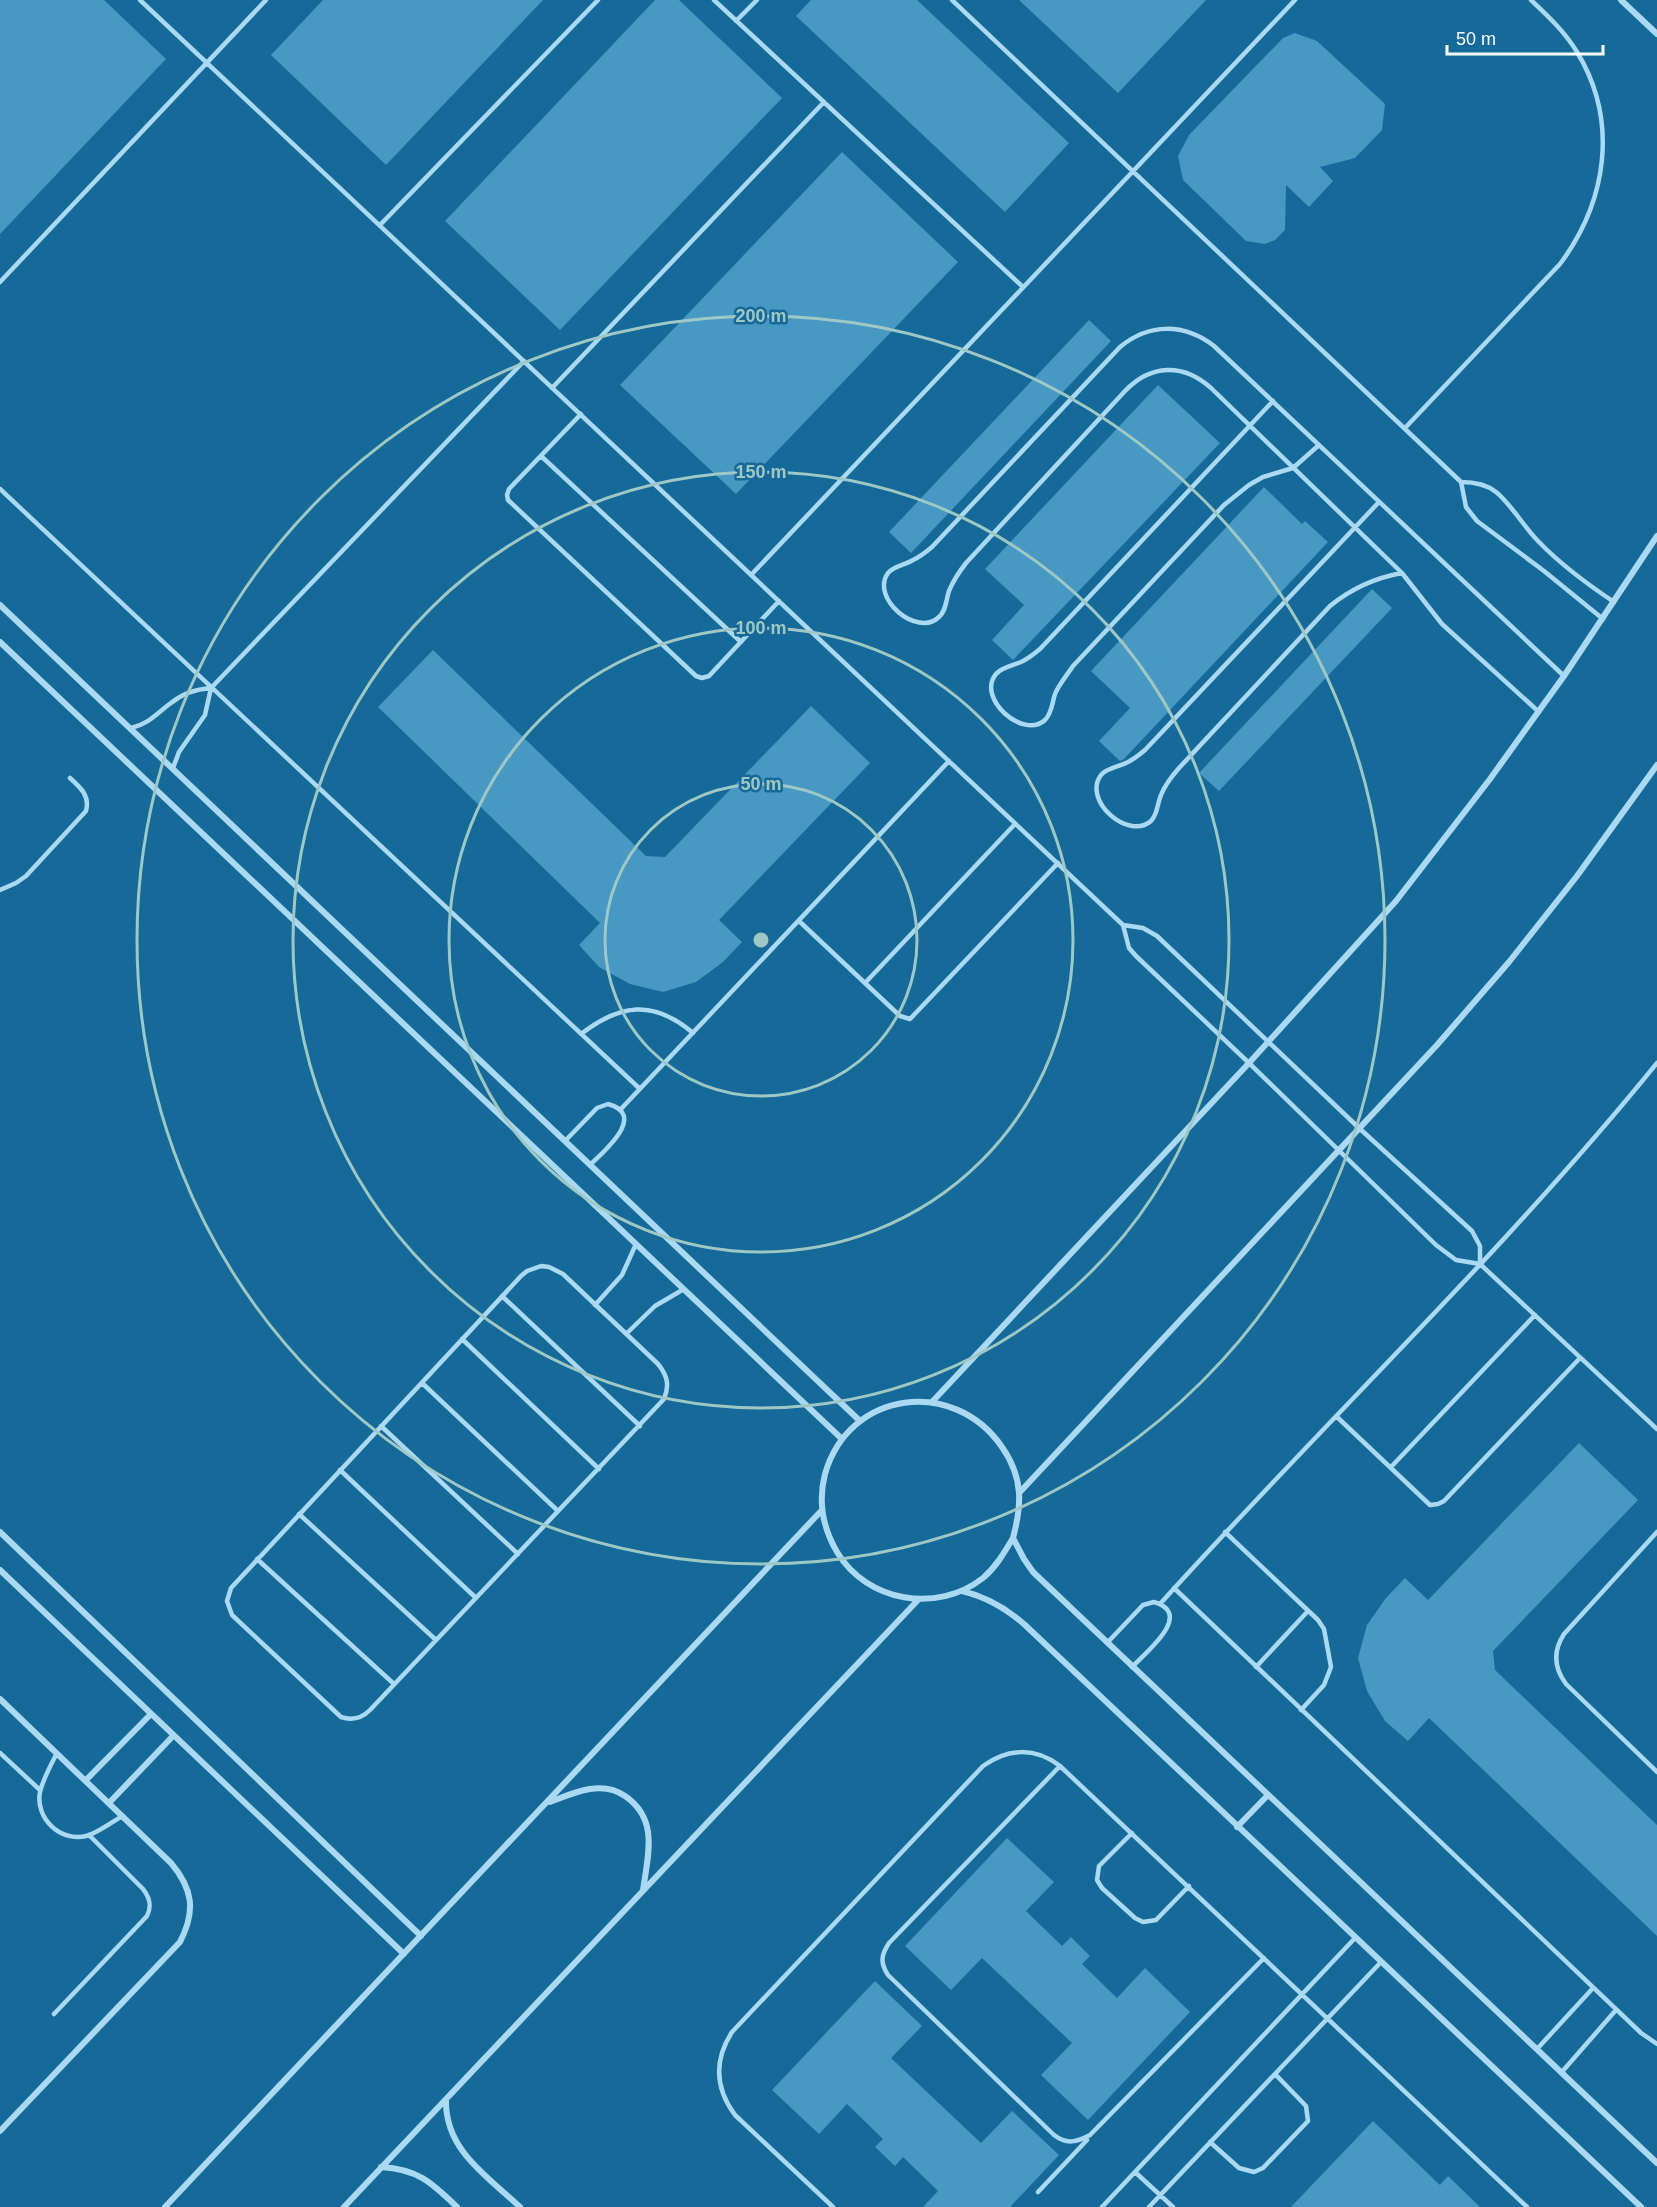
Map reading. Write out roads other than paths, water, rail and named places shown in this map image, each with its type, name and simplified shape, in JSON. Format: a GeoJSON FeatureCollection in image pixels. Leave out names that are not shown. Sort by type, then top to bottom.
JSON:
{"type":"FeatureCollection","features":[{"type":"Feature","properties":{"kind":"street"},"geometry":{"type":"LineString","coordinates":[[1621,0],[1657,34]]}},
{"type":"Feature","properties":{"kind":"street"},"geometry":{"type":"LineString","coordinates":[[932,1402],[1269,1042],[1396,901],[1484,788],[1539,712],[1657,536]]}},
{"type":"Feature","properties":{"kind":"street"},"geometry":{"type":"LineString","coordinates":[[0,604],[860,1421]]}},
{"type":"Feature","properties":{"kind":"street"},"geometry":{"type":"LineString","coordinates":[[0,642],[842,1439]]}},
{"type":"Feature","properties":{"kind":"street"},"geometry":{"type":"LineString","coordinates":[[1020,1492],[1437,1045],[1509,962],[1577,876],[1657,765]]}},
{"type":"Feature","properties":{"kind":"street"},"geometry":{"type":"LineString","coordinates":[[907,1402],[932,1402],[964,1411],[992,1431],[1011,1459],[1020,1492],[1019,1515],[1013,1538],[995,1565],[983,1577],[962,1591],[940,1598],[918,1600],[890,1595],[864,1582],[843,1562],[828,1538],[822,1510],[822,1485],[829,1461],[842,1439],[860,1421],[882,1408],[907,1402]]}},
{"type":"Feature","properties":{"kind":"street"},"geometry":{"type":"LineString","coordinates":[[165,2207],[822,1510]]}},
{"type":"Feature","properties":{"kind":"street"},"geometry":{"type":"LineString","coordinates":[[0,1532],[421,1936]]}},
{"type":"Feature","properties":{"kind":"street"},"geometry":{"type":"LineString","coordinates":[[1013,1538],[1033,1572],[1657,2163]]}},
{"type":"Feature","properties":{"kind":"street"},"geometry":{"type":"LineString","coordinates":[[0,1570],[172,1736],[404,1954]]}},
{"type":"Feature","properties":{"kind":"street"},"geometry":{"type":"LineString","coordinates":[[962,1591],[979,1595],[1012,1613],[1641,2207]]}},
{"type":"Feature","properties":{"kind":"street"},"geometry":{"type":"LineString","coordinates":[[344,2207],[918,1600]]}},
{"type":"Feature","properties":{"kind":"street"},"geometry":{"type":"LineString","coordinates":[[0,1699],[181,1874],[187,1886],[190,1901],[187,1929],[171,1953],[0,2131]]}},
{"type":"Feature","properties":{"kind":"street"},"geometry":{"type":"LineString","coordinates":[[86,1780],[150,1715]]}},
{"type":"Feature","properties":{"kind":"street"},"geometry":{"type":"LineString","coordinates":[[109,1803],[172,1736]]}},
{"type":"Feature","properties":{"kind":"street"},"geometry":{"type":"LineString","coordinates":[[548,1802],[589,1789],[605,1788],[620,1793],[634,1802],[644,1815],[649,1830],[650,1846],[643,1890]]}},
{"type":"Feature","properties":{"kind":"street"},"geometry":{"type":"LineString","coordinates":[[1237,1827],[1268,1795]]}},
{"type":"Feature","properties":{"kind":"street"},"geometry":{"type":"LineString","coordinates":[[446,2100],[448,2125],[460,2148],[520,2207]]}},
{"type":"Feature","properties":{"kind":"street"},"geometry":{"type":"LineString","coordinates":[[381,2167],[417,2174],[429,2181],[457,2207]]}},
{"type":"Feature","properties":{"kind":"lane"},"geometry":{"type":"LineString","coordinates":[[140,0],[1123,925],[1129,948],[1136,956],[1449,1256],[1464,1262],[1480,1264],[1657,1429]]}},
{"type":"Feature","properties":{"kind":"lane"},"geometry":{"type":"LineString","coordinates":[[0,282],[266,0]]}},
{"type":"Feature","properties":{"kind":"lane"},"geometry":{"type":"LineString","coordinates":[[380,225],[598,0]]}},
{"type":"Feature","properties":{"kind":"lane"},"geometry":{"type":"LineString","coordinates":[[714,0],[1023,287]]}},
{"type":"Feature","properties":{"kind":"lane"},"geometry":{"type":"LineString","coordinates":[[736,21],[757,0]]}},
{"type":"Feature","properties":{"kind":"lane"},"geometry":{"type":"LineString","coordinates":[[952,0],[1461,482],[1466,507],[1477,521],[1603,619]]}},
{"type":"Feature","properties":{"kind":"lane"},"geometry":{"type":"LineString","coordinates":[[751,575],[1295,0]]}},
{"type":"Feature","properties":{"kind":"lane"},"geometry":{"type":"LineString","coordinates":[[1405,428],[1560,264],[1579,236],[1593,205],[1602,161],[1600,116],[1595,94],[1577,52],[1564,34],[1531,0]]}},
{"type":"Feature","properties":{"kind":"lane"},"geometry":{"type":"LineString","coordinates":[[552,388],[824,102]]}},
{"type":"Feature","properties":{"kind":"lane"},"geometry":{"type":"LineString","coordinates":[[1539,712],[1442,624],[1402,573],[1206,384],[1191,374],[1167,370],[1144,376],[1125,391],[966,563],[953,581],[945,609],[937,619],[925,624],[909,619],[901,614],[888,598],[884,586],[892,569],[915,560],[932,547],[1120,347],[1141,333],[1166,328],[1192,332],[1204,338],[1564,676]]}},
{"type":"Feature","properties":{"kind":"lane"},"geometry":{"type":"LineString","coordinates":[[173,768],[179,752],[205,715],[211,688],[524,361]]}},
{"type":"Feature","properties":{"kind":"lane"},"geometry":{"type":"LineString","coordinates":[[1273,401],[1040,649],[1022,661],[1005,667],[995,675],[992,680],[991,693],[1006,714],[1024,724],[1043,722],[1051,711],[1060,684],[1073,666],[1224,505],[1263,477],[1293,468],[1319,445]]}},
{"type":"Feature","properties":{"kind":"lane"},"geometry":{"type":"LineString","coordinates":[[581,414],[509,489],[508,500],[696,676],[702,678],[709,676],[780,601]]}},
{"type":"Feature","properties":{"kind":"lane"},"geometry":{"type":"LineString","coordinates":[[541,456],[741,642]]}},
{"type":"Feature","properties":{"kind":"lane"},"geometry":{"type":"LineString","coordinates":[[1461,482],[1479,483],[1495,491],[1527,529],[1556,558],[1614,602]]}},
{"type":"Feature","properties":{"kind":"lane"},"geometry":{"type":"LineString","coordinates":[[0,489],[640,1089]]}},
{"type":"Feature","properties":{"kind":"lane"},"geometry":{"type":"LineString","coordinates":[[1379,502],[1145,750],[1128,763],[1111,768],[1101,776],[1096,788],[1097,795],[1105,809],[1112,816],[1130,825],[1149,823],[1157,812],[1166,785],[1179,768],[1330,606],[1342,596],[1371,580],[1402,573]]}},
{"type":"Feature","properties":{"kind":"lane"},"geometry":{"type":"LineString","coordinates":[[131,728],[147,723],[179,697],[200,689],[211,688]]}},
{"type":"Feature","properties":{"kind":"lane"},"geometry":{"type":"LineString","coordinates":[[620,1110],[949,761]]}},
{"type":"Feature","properties":{"kind":"lane"},"geometry":{"type":"LineString","coordinates":[[0,891],[16,884],[31,872],[86,811],[88,805],[85,793],[70,778]]}},
{"type":"Feature","properties":{"kind":"lane"},"geometry":{"type":"LineString","coordinates":[[865,983],[1015,824]]}},
{"type":"Feature","properties":{"kind":"lane"},"geometry":{"type":"LineString","coordinates":[[799,921],[900,1016],[910,1019],[1058,863]]}},
{"type":"Feature","properties":{"kind":"lane"},"geometry":{"type":"LineString","coordinates":[[1123,925],[1143,928],[1157,936],[1359,1128],[1472,1231],[1479,1246],[1480,1264]]}},
{"type":"Feature","properties":{"kind":"lane"},"geometry":{"type":"LineString","coordinates":[[581,1034],[614,1013],[638,1009],[672,1017],[693,1033]]}},
{"type":"Feature","properties":{"kind":"lane"},"geometry":{"type":"LineString","coordinates":[[1160,1604],[1225,1532],[1480,1264],[1580,1155],[1657,1063]]}},
{"type":"Feature","properties":{"kind":"lane"},"geometry":{"type":"LineString","coordinates":[[565,1140],[597,1108],[608,1104],[620,1110],[624,1121],[622,1132],[590,1165]]}},
{"type":"Feature","properties":{"kind":"lane"},"geometry":{"type":"LineString","coordinates":[[595,1305],[622,1275],[636,1244]]}},
{"type":"Feature","properties":{"kind":"lane"},"geometry":{"type":"LineString","coordinates":[[542,1266],[563,1274],[595,1305],[663,1370],[668,1384],[664,1399],[360,1718],[347,1719],[336,1714],[237,1620],[229,1608],[228,1594],[231,1588],[527,1271],[542,1266]]}},
{"type":"Feature","properties":{"kind":"lane"},"geometry":{"type":"LineString","coordinates":[[626,1334],[655,1306],[684,1289]]}},
{"type":"Feature","properties":{"kind":"lane"},"geometry":{"type":"LineString","coordinates":[[502,1296],[640,1426]]}},
{"type":"Feature","properties":{"kind":"lane"},"geometry":{"type":"LineString","coordinates":[[1391,1467],[1535,1316]]}},
{"type":"Feature","properties":{"kind":"lane"},"geometry":{"type":"LineString","coordinates":[[462,1339],[598,1469]]}},
{"type":"Feature","properties":{"kind":"lane"},"geometry":{"type":"LineString","coordinates":[[1336,1416],[1430,1505],[1438,1504],[1444,1501],[1580,1358]]}},
{"type":"Feature","properties":{"kind":"lane"},"geometry":{"type":"LineString","coordinates":[[422,1383],[558,1511]]}},
{"type":"Feature","properties":{"kind":"lane"},"geometry":{"type":"LineString","coordinates":[[381,1426],[518,1554]]}},
{"type":"Feature","properties":{"kind":"lane"},"geometry":{"type":"LineString","coordinates":[[340,1470],[476,1598]]}},
{"type":"Feature","properties":{"kind":"lane"},"geometry":{"type":"LineString","coordinates":[[299,1514],[436,1640]]}},
{"type":"Feature","properties":{"kind":"lane"},"geometry":{"type":"LineString","coordinates":[[1225,1532],[1324,1629],[1331,1666],[1324,1684],[1301,1710]]}},
{"type":"Feature","properties":{"kind":"lane"},"geometry":{"type":"LineString","coordinates":[[1657,1532],[1564,1634],[1559,1641],[1556,1659],[1560,1677],[1566,1684],[1657,1772]]}},
{"type":"Feature","properties":{"kind":"lane"},"geometry":{"type":"LineString","coordinates":[[257,1559],[394,1684]]}},
{"type":"Feature","properties":{"kind":"lane"},"geometry":{"type":"LineString","coordinates":[[1174,1588],[1616,2010],[1657,2044]]}},
{"type":"Feature","properties":{"kind":"lane"},"geometry":{"type":"LineString","coordinates":[[1107,1643],[1143,1605],[1154,1602],[1160,1604],[1168,1612],[1170,1618],[1168,1630],[1132,1667]]}},
{"type":"Feature","properties":{"kind":"lane"},"geometry":{"type":"LineString","coordinates":[[1256,1667],[1308,1611]]}},
{"type":"Feature","properties":{"kind":"lane"},"geometry":{"type":"LineString","coordinates":[[832,2207],[727,2105],[719,2080],[718,2067],[726,2043],[732,2032],[983,1766],[1001,1756],[1022,1751],[1042,1755],[1060,1766],[1527,2207]]}},
{"type":"Feature","properties":{"kind":"lane"},"geometry":{"type":"LineString","coordinates":[[0,1753],[40,1790]]}},
{"type":"Feature","properties":{"kind":"lane"},"geometry":{"type":"LineString","coordinates":[[57,1753],[40,1790],[41,1810],[52,1827],[70,1836],[89,1835],[123,1816]]}},
{"type":"Feature","properties":{"kind":"lane"},"geometry":{"type":"LineString","coordinates":[[1060,1766],[889,1943],[881,1959],[882,1967],[888,1975],[1054,2135],[1062,2141],[1070,2142],[1080,2141],[1090,2135]]}},
{"type":"Feature","properties":{"kind":"lane"},"geometry":{"type":"LineString","coordinates":[[1132,1833],[1099,1866],[1097,1880],[1102,1888],[1136,1918],[1148,1922],[1156,1920],[1189,1886]]}},
{"type":"Feature","properties":{"kind":"lane"},"geometry":{"type":"LineString","coordinates":[[54,2014],[143,1921],[149,1911],[149,1899],[143,1889],[89,1835]]}},
{"type":"Feature","properties":{"kind":"lane"},"geometry":{"type":"LineString","coordinates":[[1103,2207],[1355,1938]]}},
{"type":"Feature","properties":{"kind":"lane"},"geometry":{"type":"LineString","coordinates":[[1038,2192],[1090,2135],[1264,1958]]}},
{"type":"Feature","properties":{"kind":"lane"},"geometry":{"type":"LineString","coordinates":[[1149,2207],[1381,1962]]}},
{"type":"Feature","properties":{"kind":"lane"},"geometry":{"type":"LineString","coordinates":[[1537,2049],[1593,1988]]}},
{"type":"Feature","properties":{"kind":"lane"},"geometry":{"type":"LineString","coordinates":[[1561,2073],[1616,2010]]}},
{"type":"Feature","properties":{"kind":"lane"},"geometry":{"type":"LineString","coordinates":[[1210,2142],[1239,2168],[1254,2172],[1263,2168],[1305,2125],[1309,2116],[1306,2106],[1275,2074]]}},
{"type":"Feature","properties":{"kind":"lane"},"geometry":{"type":"LineString","coordinates":[[1135,2172],[1173,2207]]}}]}
